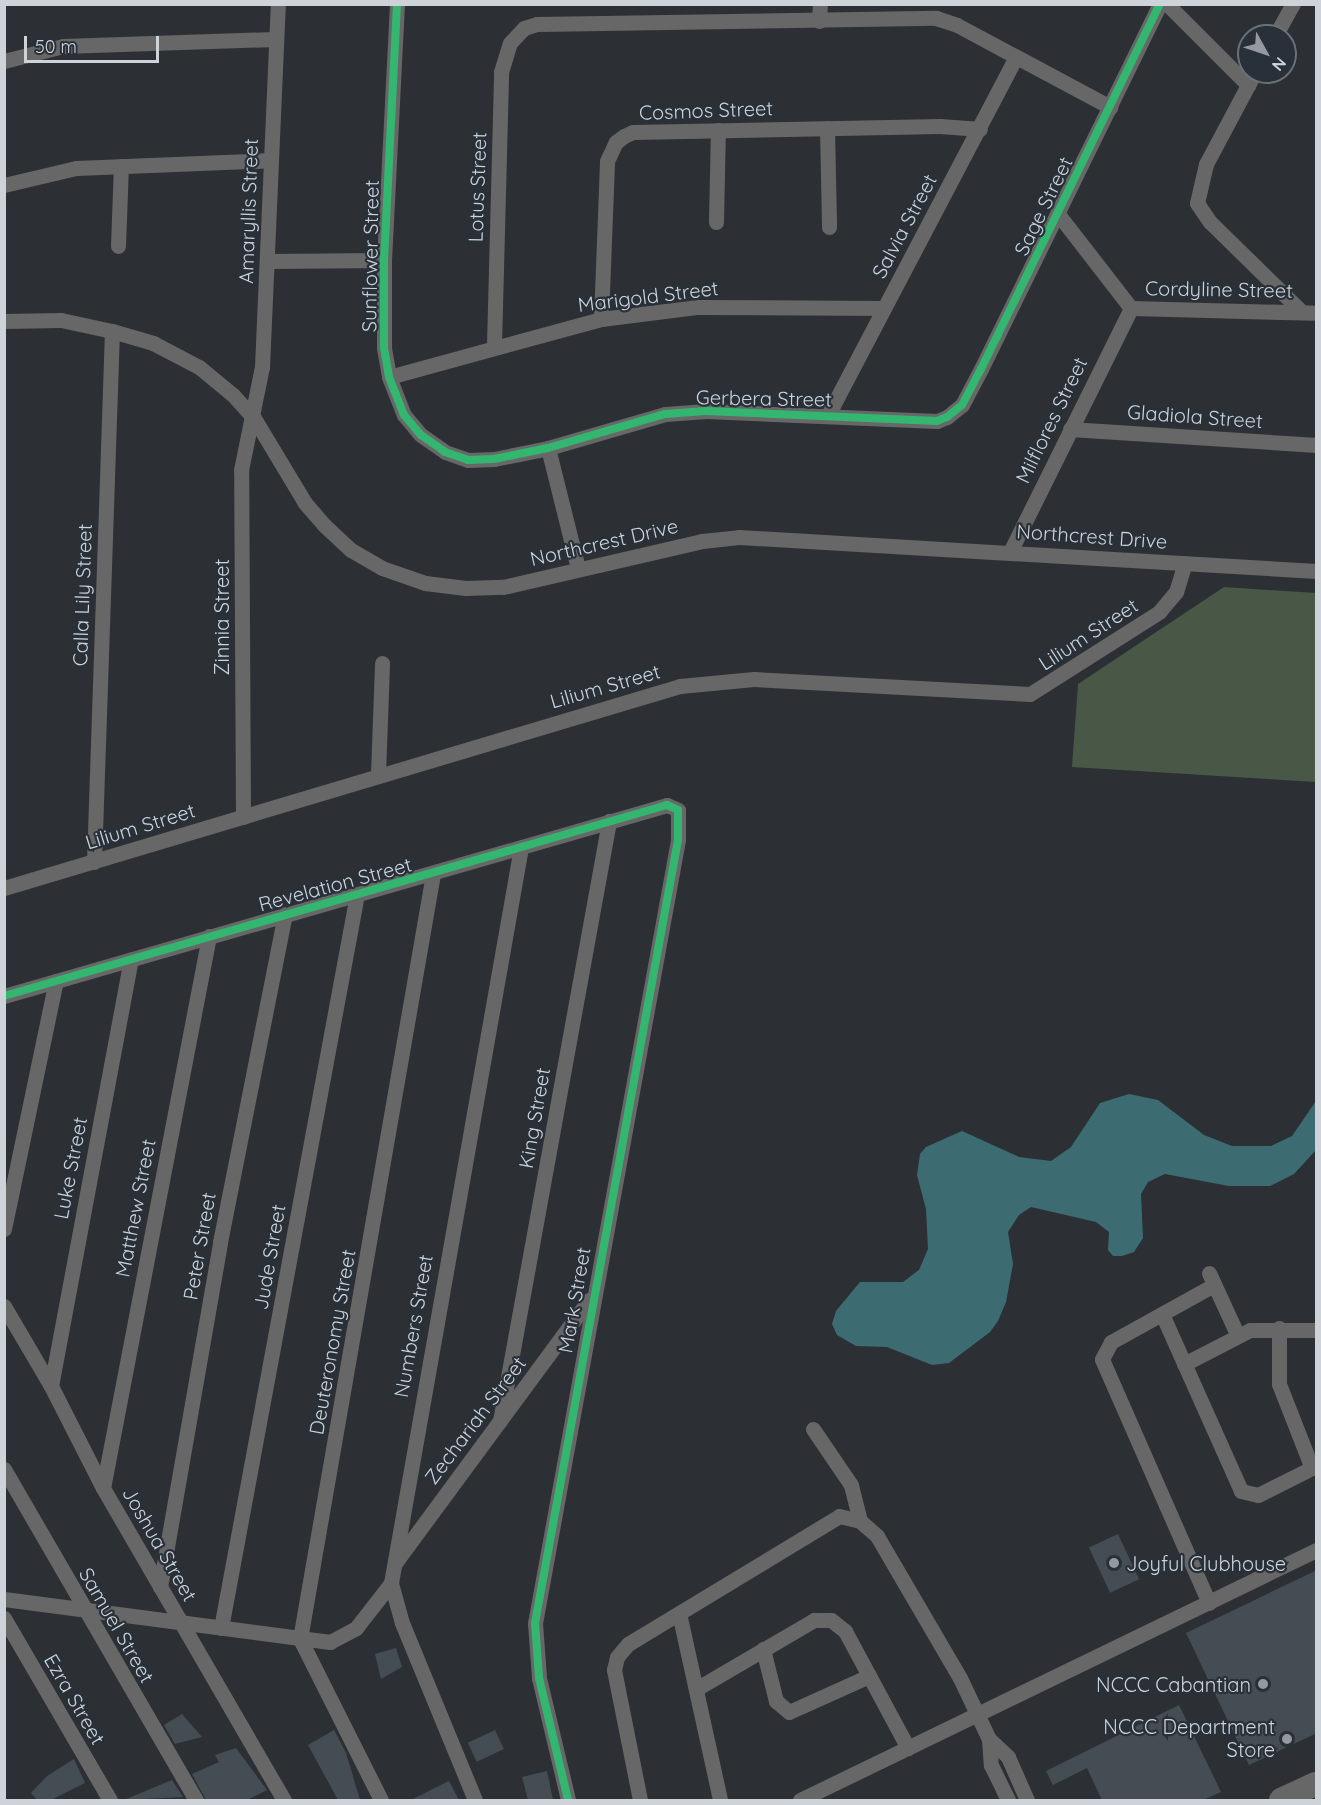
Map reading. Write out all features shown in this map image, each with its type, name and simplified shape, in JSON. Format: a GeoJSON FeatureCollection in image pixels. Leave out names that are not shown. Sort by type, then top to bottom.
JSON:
{"type":"FeatureCollection","features":[{"type":"Feature","properties":{"kind":"main road"},"geometry":{"type":"LineString","coordinates":[[1281,1800],[1317,1784]]}},
{"type":"Feature","properties":{"kind":"street","name":"Amaryllis Street"},"geometry":{"type":"LineString","coordinates":[[254,418],[261,375],[278,4]]}},
{"type":"Feature","properties":{"kind":"street","name":"Sunflower Street"},"geometry":{"type":"LineString","coordinates":[[397,4],[384,260],[384,348],[389,377],[404,415],[421,435],[445,452],[468,460],[485,460],[548,448]]}},
{"type":"Feature","properties":{"kind":"street"},"geometry":{"type":"LineString","coordinates":[[820,4],[819,21],[936,18],[957,25],[1110,107]]}},
{"type":"Feature","properties":{"kind":"street","name":"Sage Street"},"geometry":{"type":"LineString","coordinates":[[948,417],[962,405],[976,378],[1160,4]]}},
{"type":"Feature","properties":{"kind":"street"},"geometry":{"type":"LineString","coordinates":[[1167,4],[1237,66]]}},
{"type":"Feature","properties":{"kind":"street"},"geometry":{"type":"LineString","coordinates":[[1282,24],[1293,4]]}},
{"type":"Feature","properties":{"kind":"street","name":"Lotus Street"},"geometry":{"type":"LineString","coordinates":[[494,345],[501,72],[504,55],[516,35],[537,24],[819,21]]}},
{"type":"Feature","properties":{"kind":"street"},"geometry":{"type":"LineString","coordinates":[[4,61],[63,46],[276,39]]}},
{"type":"Feature","properties":{"kind":"street","name":"Salvia Street"},"geometry":{"type":"LineString","coordinates":[[828,415],[1016,57]]}},
{"type":"Feature","properties":{"kind":"street"},"geometry":{"type":"LineString","coordinates":[[1249,84],[1206,164],[1197,203],[1210,222],[1309,312]]}},
{"type":"Feature","properties":{"kind":"street"},"geometry":{"type":"LineString","coordinates":[[826,128],[829,227]]}},
{"type":"Feature","properties":{"kind":"street","name":"Cosmos Street"},"geometry":{"type":"LineString","coordinates":[[600,319],[607,161],[616,142],[633,132],[826,128],[980,129]]}},
{"type":"Feature","properties":{"kind":"street"},"geometry":{"type":"LineString","coordinates":[[716,222],[718,130]]}},
{"type":"Feature","properties":{"kind":"street"},"geometry":{"type":"LineString","coordinates":[[4,185],[76,168],[271,160]]}},
{"type":"Feature","properties":{"kind":"street"},"geometry":{"type":"LineString","coordinates":[[118,246],[121,166]]}},
{"type":"Feature","properties":{"kind":"street","name":"Cordyline Street"},"geometry":{"type":"LineString","coordinates":[[1058,214],[1131,308],[1309,312]]}},
{"type":"Feature","properties":{"kind":"street"},"geometry":{"type":"LineString","coordinates":[[267,261],[384,260]]}},
{"type":"Feature","properties":{"kind":"street","name":"Marigold Street"},"geometry":{"type":"LineString","coordinates":[[389,377],[494,345],[600,319],[698,307],[884,308]]}},
{"type":"Feature","properties":{"kind":"street","name":"Milflores Street"},"geometry":{"type":"LineString","coordinates":[[1010,552],[1131,308]]}},
{"type":"Feature","properties":{"kind":"street","name":"Northcrest Drive"},"geometry":{"type":"LineString","coordinates":[[4,321],[61,320],[112,331],[153,343],[199,367],[254,418],[317,518],[351,550],[382,568],[425,583],[466,588],[503,587],[702,541],[739,537],[1317,571]]}},
{"type":"Feature","properties":{"kind":"street","name":"Calla Lily Street"},"geometry":{"type":"LineString","coordinates":[[94,862],[112,331]]}},
{"type":"Feature","properties":{"kind":"street","name":"Gerbera Street"},"geometry":{"type":"LineString","coordinates":[[548,448],[665,414],[706,411],[937,421],[948,417]]}},
{"type":"Feature","properties":{"kind":"street","name":"Zinnia Street"},"geometry":{"type":"LineString","coordinates":[[243,817],[241,470],[254,418]]}},
{"type":"Feature","properties":{"kind":"street","name":"Gladiola Street"},"geometry":{"type":"LineString","coordinates":[[1070,429],[1317,445]]}},
{"type":"Feature","properties":{"kind":"street"},"geometry":{"type":"LineString","coordinates":[[548,448],[578,568]]}},
{"type":"Feature","properties":{"kind":"street","name":"Lilium Street"},"geometry":{"type":"LineString","coordinates":[[4,888],[378,774],[680,686],[712,681],[754,679],[1030,694],[1159,612],[1176,592],[1185,563]]}},
{"type":"Feature","properties":{"kind":"street"},"geometry":{"type":"LineString","coordinates":[[378,774],[382,663]]}},
{"type":"Feature","properties":{"kind":"street","name":"Revelation Street"},"geometry":{"type":"LineString","coordinates":[[4,996],[285,914],[433,874],[609,821],[667,805],[675,806]]}},
{"type":"Feature","properties":{"kind":"street","name":"Mark Street"},"geometry":{"type":"LineString","coordinates":[[568,1800],[539,1678],[535,1623],[591,1298],[678,840],[680,816],[675,806]]}},
{"type":"Feature","properties":{"kind":"street","name":"King Street"},"geometry":{"type":"LineString","coordinates":[[500,1421],[609,821]]}},
{"type":"Feature","properties":{"kind":"street","name":"Numbers Street"},"geometry":{"type":"LineString","coordinates":[[475,1800],[402,1623],[391,1583],[392,1566],[521,847]]}},
{"type":"Feature","properties":{"kind":"street","name":"Deuteronomy Street"},"geometry":{"type":"LineString","coordinates":[[300,1640],[433,874]]}},
{"type":"Feature","properties":{"kind":"street","name":"Jude Street"},"geometry":{"type":"LineString","coordinates":[[221,1628],[357,894]]}},
{"type":"Feature","properties":{"kind":"street","name":"Peter Street"},"geometry":{"type":"LineString","coordinates":[[160,1587],[220,1242],[285,914]]}},
{"type":"Feature","properties":{"kind":"street","name":"Matthew Street"},"geometry":{"type":"LineString","coordinates":[[103,1488],[209,936]]}},
{"type":"Feature","properties":{"kind":"street","name":"Luke Street"},"geometry":{"type":"LineString","coordinates":[[51,1386],[131,959]]}},
{"type":"Feature","properties":{"kind":"street"},"geometry":{"type":"LineString","coordinates":[[4,1229],[56,981]]}},
{"type":"Feature","properties":{"kind":"street"},"geometry":{"type":"LineString","coordinates":[[1209,1603],[1102,1359],[1111,1342],[1162,1314],[1212,1279],[1237,1334]]}},
{"type":"Feature","properties":{"kind":"street","name":"Zechariah Street"},"geometry":{"type":"LineString","coordinates":[[392,1566],[591,1298]]}},
{"type":"Feature","properties":{"kind":"street","name":"Joshua Street"},"geometry":{"type":"LineString","coordinates":[[4,1306],[51,1386],[103,1488],[284,1800]]}},
{"type":"Feature","properties":{"kind":"street"},"geometry":{"type":"LineString","coordinates":[[1162,1314],[1245,1494],[1258,1495],[1314,1467],[1279,1384],[1279,1328]]}},
{"type":"Feature","properties":{"kind":"street"},"geometry":{"type":"LineString","coordinates":[[1184,1364],[1237,1334],[1279,1328],[1317,1330]]}},
{"type":"Feature","properties":{"kind":"street"},"geometry":{"type":"LineString","coordinates":[[813,1429],[851,1485],[860,1521]]}},
{"type":"Feature","properties":{"kind":"street","name":"Samuel Street"},"geometry":{"type":"LineString","coordinates":[[4,1469],[83,1609],[196,1800]]}},
{"type":"Feature","properties":{"kind":"street"},"geometry":{"type":"LineString","coordinates":[[640,1800],[615,1663],[628,1644],[829,1519],[839,1516],[860,1521],[877,1536],[941,1643],[989,1739],[1008,1757],[1026,1800]]}},
{"type":"Feature","properties":{"kind":"street"},"geometry":{"type":"LineString","coordinates":[[800,1800],[1317,1550]]}},
{"type":"Feature","properties":{"kind":"street"},"geometry":{"type":"LineString","coordinates":[[4,1599],[300,1640],[330,1642],[344,1637],[368,1616],[391,1583]]}},
{"type":"Feature","properties":{"kind":"street"},"geometry":{"type":"LineString","coordinates":[[679,1612],[720,1800]]}},
{"type":"Feature","properties":{"kind":"street","name":"Ezra Street"},"geometry":{"type":"LineString","coordinates":[[4,1618],[110,1800]]}},
{"type":"Feature","properties":{"kind":"street"},"geometry":{"type":"LineString","coordinates":[[696,1689],[814,1620],[831,1620],[845,1631],[908,1748]]}},
{"type":"Feature","properties":{"kind":"street"},"geometry":{"type":"LineString","coordinates":[[300,1640],[381,1800]]}},
{"type":"Feature","properties":{"kind":"street"},"geometry":{"type":"LineString","coordinates":[[763,1649],[776,1701],[789,1713],[869,1676]]}},
{"type":"Feature","properties":{"kind":"street"},"geometry":{"type":"LineString","coordinates":[[989,1739],[991,1765],[1008,1800]]}},
{"type":"Feature","properties":{"kind":"green space"},"geometry":{"type":"Polygon","coordinates":[[[1224,587],[1316,593],[1316,782],[1072,767],[1078,684],[1224,587]]]}},
{"type":"Feature","properties":{"kind":"water"},"geometry":{"type":"Polygon","coordinates":[[[1129,1094],[1158,1100],[1204,1135],[1232,1146],[1271,1146],[1292,1136],[1316,1101],[1316,1150],[1294,1174],[1270,1186],[1229,1186],[1165,1174],[1148,1182],[1141,1194],[1143,1238],[1134,1252],[1122,1256],[1113,1256],[1108,1250],[1109,1232],[1096,1222],[1031,1207],[1019,1215],[1008,1232],[1013,1264],[1006,1302],[998,1321],[990,1332],[949,1363],[932,1365],[887,1347],[856,1346],[837,1335],[832,1324],[836,1311],[860,1282],[903,1282],[919,1270],[928,1249],[926,1209],[917,1175],[920,1154],[926,1147],[962,1131],[1019,1157],[1051,1161],[1071,1147],[1100,1103],[1129,1094]]]}},
{"type":"Feature","properties":{"kind":"building","name":"Joyful Clubhouse"},"geometry":{"type":"Polygon","coordinates":[[[1118,1534],[1139,1579],[1110,1593],[1089,1548],[1118,1534]]]}},
{"type":"Feature","properties":{"kind":"building","name":"NCCC Cabantian"},"geometry":{"type":"Polygon","coordinates":[[[1317,1570],[1317,1733],[1249,1765],[1186,1633],[1317,1570]]]}},
{"type":"Feature","properties":{"kind":"building"},"geometry":{"type":"Polygon","coordinates":[[[396,1648],[402,1667],[381,1679],[375,1654],[396,1648]]]}},
{"type":"Feature","properties":{"kind":"building"},"geometry":{"type":"Polygon","coordinates":[[[1179,1705],[1221,1792],[1203,1800],[1102,1800],[1087,1768],[1053,1785],[1046,1771],[1179,1705]]]}},
{"type":"Feature","properties":{"kind":"building"},"geometry":{"type":"Polygon","coordinates":[[[182,1714],[202,1737],[175,1744],[164,1725],[182,1714]]]}},
{"type":"Feature","properties":{"kind":"building"},"geometry":{"type":"Polygon","coordinates":[[[334,1730],[346,1753],[360,1800],[338,1800],[308,1745],[334,1730]]]}},
{"type":"Feature","properties":{"kind":"building"},"geometry":{"type":"Polygon","coordinates":[[[495,1730],[504,1749],[477,1762],[468,1743],[495,1730]]]}},
{"type":"Feature","properties":{"kind":"building"},"geometry":{"type":"Polygon","coordinates":[[[236,1748],[267,1790],[247,1800],[206,1800],[192,1774],[219,1762],[215,1755],[236,1748]]]}},
{"type":"Feature","properties":{"kind":"building"},"geometry":{"type":"Polygon","coordinates":[[[74,1759],[85,1783],[51,1800],[37,1800],[31,1793],[47,1776],[74,1759]]]}},
{"type":"Feature","properties":{"kind":"building"},"geometry":{"type":"Polygon","coordinates":[[[547,1771],[553,1800],[528,1800],[522,1777],[547,1771]]]}},
{"type":"Feature","properties":{"kind":"building"},"geometry":{"type":"Polygon","coordinates":[[[172,1780],[183,1797],[124,1800],[172,1780]]]}},
{"type":"Feature","properties":{"kind":"building"},"geometry":{"type":"Polygon","coordinates":[[[449,1781],[459,1800],[411,1800],[449,1781]]]}},
{"type":"Feature","properties":{"kind":"cycle path"},"geometry":{"type":"LineString","coordinates":[[397,4],[384,260],[384,348],[389,377],[404,415],[421,435],[445,452],[468,460],[494,459],[548,448],[665,414],[706,411],[937,421],[947,417],[962,405],[981,369],[1160,4]]}},
{"type":"Feature","properties":{"kind":"cycle path"},"geometry":{"type":"LineString","coordinates":[[4,996],[667,805],[678,810],[678,840],[535,1623],[539,1678],[568,1800]]}},
{"type":"Feature","properties":{"kind":"place","name":"Joyful Clubhouse"},"geometry":{"type":"Point","coordinates":[1114,1563]}},
{"type":"Feature","properties":{"kind":"place","name":"NCCC Cabantian"},"geometry":{"type":"Point","coordinates":[1263,1684]}},
{"type":"Feature","properties":{"kind":"place","name":"NCCC Department Store"},"geometry":{"type":"Point","coordinates":[1287,1739]}}]}
